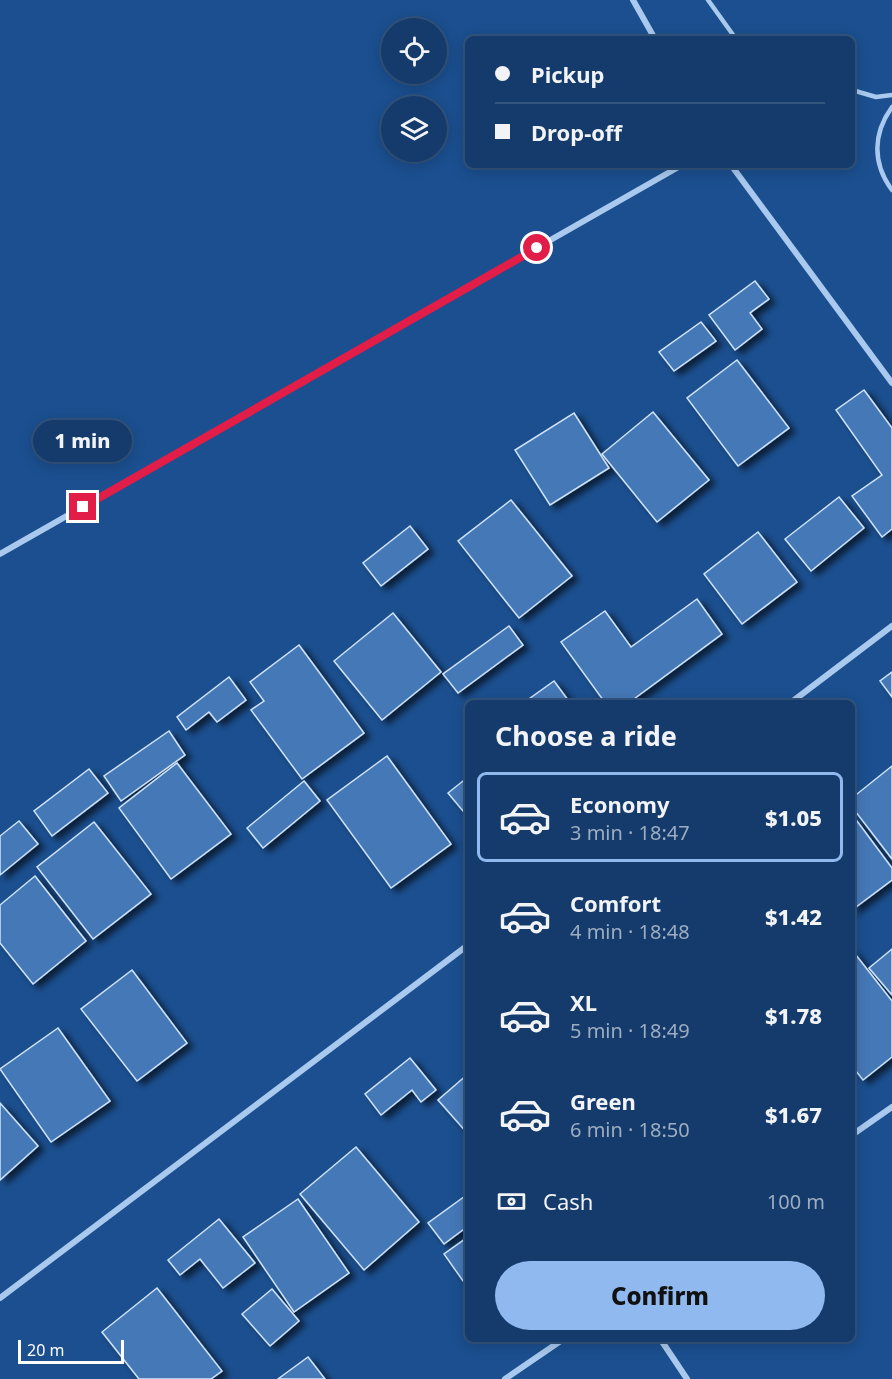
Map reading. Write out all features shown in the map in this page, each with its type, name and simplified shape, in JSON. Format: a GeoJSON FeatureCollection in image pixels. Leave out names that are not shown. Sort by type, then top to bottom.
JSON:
{"type":"FeatureCollection","features":[{"type":"Feature","properties":{"kind":"street"},"geometry":{"type":"LineString","coordinates":[[633,0],[653,36]]}},
{"type":"Feature","properties":{"kind":"street"},"geometry":{"type":"LineString","coordinates":[[0,554],[677,168]]}},
{"type":"Feature","properties":{"kind":"street"},"geometry":{"type":"LineString","coordinates":[[733,168],[892,383]]}},
{"type":"Feature","properties":{"kind":"street"},"geometry":{"type":"LineString","coordinates":[[794,700],[892,626]]}},
{"type":"Feature","properties":{"kind":"street"},"geometry":{"type":"LineString","coordinates":[[0,1298],[465,947]]}},
{"type":"Feature","properties":{"kind":"street"},"geometry":{"type":"LineString","coordinates":[[855,1133],[892,1107]]}},
{"type":"Feature","properties":{"kind":"street"},"geometry":{"type":"LineString","coordinates":[[505,1379],[559,1342]]}},
{"type":"Feature","properties":{"kind":"street"},"geometry":{"type":"LineString","coordinates":[[662,1342],[687,1379]]}},
{"type":"Feature","properties":{"kind":"lane"},"geometry":{"type":"LineString","coordinates":[[708,0],[734,36]]}},
{"type":"Feature","properties":{"kind":"lane"},"geometry":{"type":"LineString","coordinates":[[855,91],[876,97],[892,95]]}},
{"type":"Feature","properties":{"kind":"lane"},"geometry":{"type":"LineString","coordinates":[[892,107],[879,130],[876,154],[883,177],[892,189]]}},
{"type":"Feature","properties":{"kind":"building"},"geometry":{"type":"Polygon","coordinates":[[[755,281],[769,299],[750,313],[762,329],[735,350],[709,315],[755,281]]]}},
{"type":"Feature","properties":{"kind":"building"},"geometry":{"type":"Polygon","coordinates":[[[701,322],[716,341],[674,371],[659,352],[701,322]]]}},
{"type":"Feature","properties":{"kind":"building"},"geometry":{"type":"Polygon","coordinates":[[[737,360],[789,428],[738,466],[687,398],[737,360]]]}},
{"type":"Feature","properties":{"kind":"building"},"geometry":{"type":"Polygon","coordinates":[[[864,390],[892,428],[892,529],[882,537],[852,496],[882,475],[836,410],[864,390]]]}},
{"type":"Feature","properties":{"kind":"building"},"geometry":{"type":"Polygon","coordinates":[[[653,412],[709,480],[657,522],[602,454],[653,412]]]}},
{"type":"Feature","properties":{"kind":"building"},"geometry":{"type":"Polygon","coordinates":[[[574,413],[609,468],[550,505],[515,450],[574,413]]]}},
{"type":"Feature","properties":{"kind":"building"},"geometry":{"type":"Polygon","coordinates":[[[839,497],[864,528],[811,571],[785,539],[839,497]]]}},
{"type":"Feature","properties":{"kind":"building"},"geometry":{"type":"Polygon","coordinates":[[[511,500],[572,576],[519,618],[458,541],[511,500]]]}},
{"type":"Feature","properties":{"kind":"building"},"geometry":{"type":"Polygon","coordinates":[[[410,526],[428,549],[381,586],[363,563],[410,526]]]}},
{"type":"Feature","properties":{"kind":"building"},"geometry":{"type":"Polygon","coordinates":[[[758,532],[797,582],[742,624],[704,574],[758,532]]]}},
{"type":"Feature","properties":{"kind":"building"},"geometry":{"type":"Polygon","coordinates":[[[697,599],[722,634],[632,700],[603,700],[561,642],[605,611],[631,647],[697,599]]]}},
{"type":"Feature","properties":{"kind":"building"},"geometry":{"type":"Polygon","coordinates":[[[393,613],[441,672],[382,720],[334,661],[393,613]]]}},
{"type":"Feature","properties":{"kind":"building"},"geometry":{"type":"Polygon","coordinates":[[[509,626],[523,645],[458,693],[443,674],[509,626]]]}},
{"type":"Feature","properties":{"kind":"building"},"geometry":{"type":"Polygon","coordinates":[[[299,645],[364,733],[302,779],[251,710],[264,701],[250,682],[299,645]]]}},
{"type":"Feature","properties":{"kind":"building"},"geometry":{"type":"Polygon","coordinates":[[[892,672],[892,697],[880,681],[892,672]]]}},
{"type":"Feature","properties":{"kind":"building"},"geometry":{"type":"Polygon","coordinates":[[[229,677],[246,700],[217,722],[209,712],[186,730],[177,717],[229,677]]]}},
{"type":"Feature","properties":{"kind":"building"},"geometry":{"type":"Polygon","coordinates":[[[554,681],[568,700],[530,700],[554,681]]]}},
{"type":"Feature","properties":{"kind":"building"},"geometry":{"type":"Polygon","coordinates":[[[169,731],[185,755],[121,801],[104,776],[169,731]]]}},
{"type":"Feature","properties":{"kind":"building"},"geometry":{"type":"Polygon","coordinates":[[[387,756],[451,844],[391,888],[327,800],[387,756]]]}},
{"type":"Feature","properties":{"kind":"building"},"geometry":{"type":"Polygon","coordinates":[[[177,763],[231,834],[171,879],[119,808],[177,763]]]}},
{"type":"Feature","properties":{"kind":"building"},"geometry":{"type":"Polygon","coordinates":[[[892,766],[892,859],[855,811],[855,796],[892,766]]]}},
{"type":"Feature","properties":{"kind":"building"},"geometry":{"type":"Polygon","coordinates":[[[89,769],[108,793],[52,836],[34,811],[89,769]]]}},
{"type":"Feature","properties":{"kind":"building"},"geometry":{"type":"Polygon","coordinates":[[[465,779],[465,813],[448,793],[465,779]]]}},
{"type":"Feature","properties":{"kind":"building"},"geometry":{"type":"Polygon","coordinates":[[[304,781],[320,801],[263,848],[247,828],[304,781]]]}},
{"type":"Feature","properties":{"kind":"building"},"geometry":{"type":"Polygon","coordinates":[[[855,818],[892,868],[892,880],[855,908],[855,818]]]}},
{"type":"Feature","properties":{"kind":"building"},"geometry":{"type":"Polygon","coordinates":[[[19,821],[38,844],[0,875],[0,836],[19,821]]]}},
{"type":"Feature","properties":{"kind":"building"},"geometry":{"type":"Polygon","coordinates":[[[94,822],[151,894],[93,939],[37,867],[94,822]]]}},
{"type":"Feature","properties":{"kind":"building"},"geometry":{"type":"Polygon","coordinates":[[[35,876],[86,941],[33,984],[0,943],[0,905],[35,876]]]}},
{"type":"Feature","properties":{"kind":"building"},"geometry":{"type":"Polygon","coordinates":[[[892,949],[892,995],[869,968],[892,949]]]}},
{"type":"Feature","properties":{"kind":"building"},"geometry":{"type":"Polygon","coordinates":[[[855,954],[892,1001],[892,1057],[863,1080],[855,1070],[855,954]]]}},
{"type":"Feature","properties":{"kind":"building"},"geometry":{"type":"Polygon","coordinates":[[[132,970],[187,1043],[137,1081],[81,1009],[132,970]]]}},
{"type":"Feature","properties":{"kind":"building"},"geometry":{"type":"Polygon","coordinates":[[[58,1028],[110,1101],[51,1142],[0,1069],[58,1028]]]}},
{"type":"Feature","properties":{"kind":"building"},"geometry":{"type":"Polygon","coordinates":[[[410,1058],[436,1090],[421,1102],[412,1090],[381,1115],[365,1094],[410,1058]]]}},
{"type":"Feature","properties":{"kind":"building"},"geometry":{"type":"Polygon","coordinates":[[[465,1077],[465,1131],[438,1100],[465,1077]]]}},
{"type":"Feature","properties":{"kind":"building"},"geometry":{"type":"Polygon","coordinates":[[[0,1103],[38,1146],[0,1180],[0,1103]]]}},
{"type":"Feature","properties":{"kind":"building"},"geometry":{"type":"Polygon","coordinates":[[[356,1147],[419,1222],[364,1270],[300,1194],[356,1147]]]}},
{"type":"Feature","properties":{"kind":"building"},"geometry":{"type":"Polygon","coordinates":[[[465,1196],[465,1228],[444,1244],[428,1223],[465,1196]]]}},
{"type":"Feature","properties":{"kind":"building"},"geometry":{"type":"Polygon","coordinates":[[[298,1199],[349,1273],[294,1312],[243,1237],[298,1199]]]}},
{"type":"Feature","properties":{"kind":"building"},"geometry":{"type":"Polygon","coordinates":[[[219,1219],[255,1263],[223,1288],[200,1259],[180,1275],[168,1260],[219,1219]]]}},
{"type":"Feature","properties":{"kind":"building"},"geometry":{"type":"Polygon","coordinates":[[[465,1239],[465,1284],[444,1254],[465,1239]]]}},
{"type":"Feature","properties":{"kind":"building"},"geometry":{"type":"Polygon","coordinates":[[[157,1288],[222,1371],[211,1379],[139,1379],[102,1332],[157,1288]]]}},
{"type":"Feature","properties":{"kind":"building"},"geometry":{"type":"Polygon","coordinates":[[[272,1289],[299,1321],[270,1346],[242,1314],[272,1289]]]}},
{"type":"Feature","properties":{"kind":"building"},"geometry":{"type":"Polygon","coordinates":[[[308,1357],[325,1379],[278,1379],[308,1357]]]}},
{"type":"Feature","properties":{"kind":"route"},"geometry":{"type":"LineString","coordinates":[[83,507],[537,248]]}}]}
